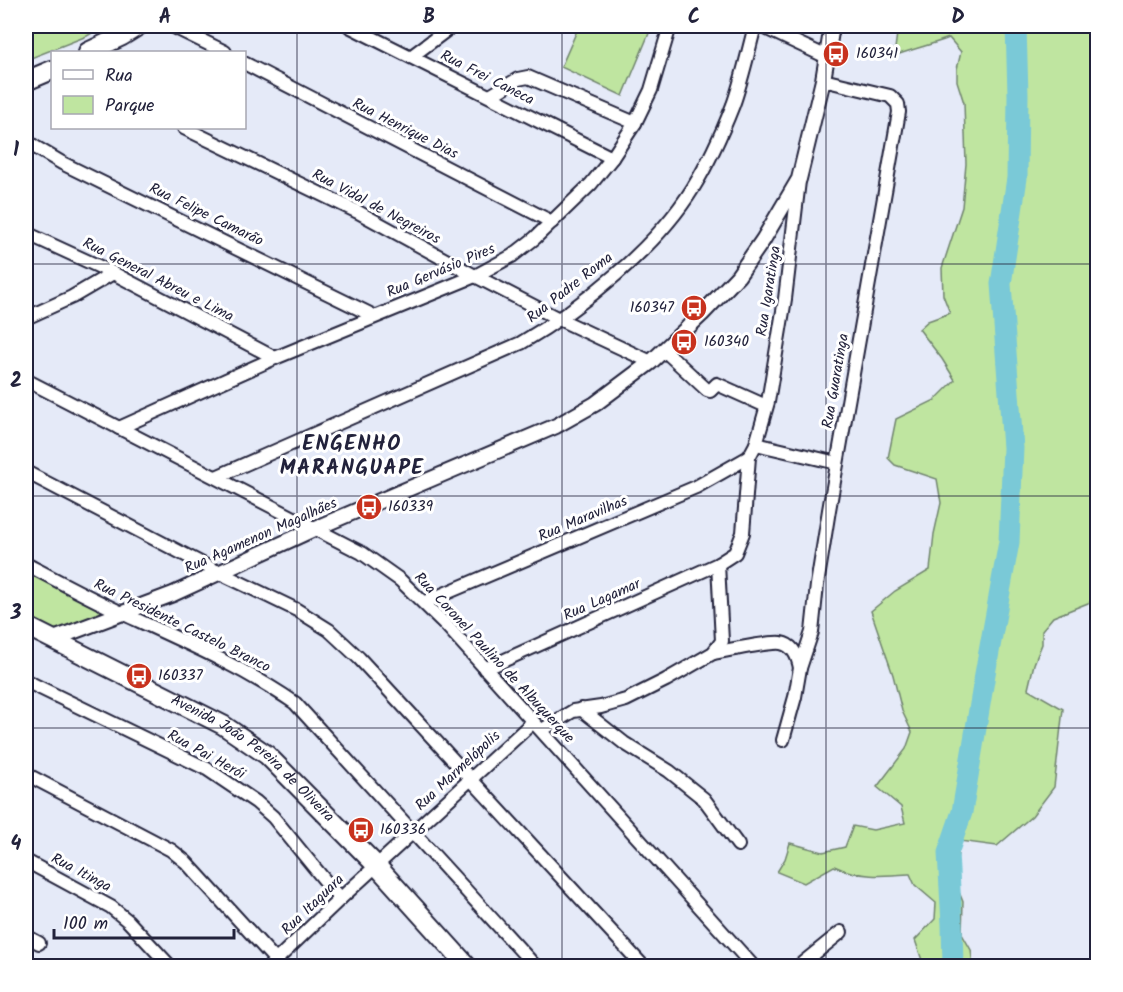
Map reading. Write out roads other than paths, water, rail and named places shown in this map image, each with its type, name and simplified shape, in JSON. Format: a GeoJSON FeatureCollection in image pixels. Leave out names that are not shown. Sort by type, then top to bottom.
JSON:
{"type":"FeatureCollection","features":[{"type":"Feature","properties":{"kind":"main road"},"geometry":{"type":"LineString","coordinates":[[90,51],[138,26]]}},
{"type":"Feature","properties":{"kind":"main road"},"geometry":{"type":"LineString","coordinates":[[26,81],[51,70]]}},
{"type":"Feature","properties":{"kind":"main road","name":"Avenida João Pereira de Oliveira"},"geometry":{"type":"LineString","coordinates":[[26,626],[223,724],[246,739],[286,773],[377,866],[466,966]]}},
{"type":"Feature","properties":{"kind":"street"},"geometry":{"type":"LineString","coordinates":[[172,26],[223,51]]}},
{"type":"Feature","properties":{"kind":"street","name":"Rua Frei Caneca"},"geometry":{"type":"LineString","coordinates":[[349,26],[612,158]]}},
{"type":"Feature","properties":{"kind":"street"},"geometry":{"type":"LineString","coordinates":[[412,56],[452,26]]}},
{"type":"Feature","properties":{"kind":"street","name":"Rua Gervásio Pires"},"geometry":{"type":"LineString","coordinates":[[119,428],[275,358],[475,276],[512,256],[552,222],[591,184],[612,158],[635,123],[651,90],[670,26]]}},
{"type":"Feature","properties":{"kind":"street","name":"Rua Padre Roma"},"geometry":{"type":"LineString","coordinates":[[216,477],[521,343],[559,319],[632,258],[664,227],[693,188],[733,104],[755,26]]}},
{"type":"Feature","properties":{"kind":"street"},"geometry":{"type":"LineString","coordinates":[[761,26],[826,57]]}},
{"type":"Feature","properties":{"kind":"street","name":"Rua Igaratinga"},"geometry":{"type":"LineString","coordinates":[[730,557],[738,549],[743,533],[749,457],[756,444],[766,406],[785,299],[799,179],[823,80],[832,26]]}},
{"type":"Feature","properties":{"kind":"street","name":"Rua Henrique Dias"},"geometry":{"type":"LineString","coordinates":[[246,64],[552,222]]}},
{"type":"Feature","properties":{"kind":"street"},"geometry":{"type":"LineString","coordinates":[[490,96],[518,79],[528,77],[635,123]]}},
{"type":"Feature","properties":{"kind":"street","name":"Rua Guaratinga"},"geometry":{"type":"LineString","coordinates":[[783,740],[800,668],[813,632],[817,585],[899,111],[898,104],[890,96],[823,80]]}},
{"type":"Feature","properties":{"kind":"street","name":"Rua Vidal de Negreiros"},"geometry":{"type":"LineString","coordinates":[[186,129],[358,212],[475,276],[651,362]]}},
{"type":"Feature","properties":{"kind":"street","name":"Rua Felipe Camarão"},"geometry":{"type":"LineString","coordinates":[[26,140],[63,163],[374,316]]}},
{"type":"Feature","properties":{"kind":"street","name":"Rua Agamenon Magalhães"},"geometry":{"type":"LineString","coordinates":[[51,640],[173,594],[316,528],[556,426],[595,405],[651,362],[738,276],[763,240],[799,179]]}},
{"type":"Feature","properties":{"kind":"street","name":"Rua General Abreu e Lima"},"geometry":{"type":"LineString","coordinates":[[26,233],[113,273],[275,358]]}},
{"type":"Feature","properties":{"kind":"street"},"geometry":{"type":"LineString","coordinates":[[26,318],[72,297],[113,273]]}},
{"type":"Feature","properties":{"kind":"street"},"geometry":{"type":"LineString","coordinates":[[664,350],[706,390],[710,392],[717,384],[766,406]]}},
{"type":"Feature","properties":{"kind":"street","name":"Rua Coronel Paulino de Albuquerque"},"geometry":{"type":"LineString","coordinates":[[26,380],[316,528],[362,553],[400,580],[425,602],[753,966]]}},
{"type":"Feature","properties":{"kind":"street"},"geometry":{"type":"LineString","coordinates":[[756,444],[837,464]]}},
{"type":"Feature","properties":{"kind":"street","name":"Rua Maravilhas"},"geometry":{"type":"LineString","coordinates":[[425,602],[696,487],[749,457]]}},
{"type":"Feature","properties":{"kind":"street"},"geometry":{"type":"LineString","coordinates":[[26,472],[218,572],[297,610],[329,630],[359,658],[643,966]]}},
{"type":"Feature","properties":{"kind":"street","name":"Rua Lagamar"},"geometry":{"type":"LineString","coordinates":[[485,669],[730,557]]}},
{"type":"Feature","properties":{"kind":"street","name":"Rua Presidente Castelo Branco"},"geometry":{"type":"LineString","coordinates":[[26,564],[122,613],[204,650],[267,683],[295,702],[535,966]]}},
{"type":"Feature","properties":{"kind":"street"},"geometry":{"type":"LineString","coordinates":[[713,653],[722,641],[718,564]]}},
{"type":"Feature","properties":{"kind":"street"},"geometry":{"type":"LineString","coordinates":[[713,653],[779,642],[792,649],[798,658],[800,668]]}},
{"type":"Feature","properties":{"kind":"street","name":"Rua Marmelópolis"},"geometry":{"type":"LineString","coordinates":[[377,866],[470,779],[537,726],[581,710],[626,700],[713,653]]}},
{"type":"Feature","properties":{"kind":"street","name":"Rua Pai Herói"},"geometry":{"type":"LineString","coordinates":[[26,681],[207,769],[233,785],[273,817],[340,899]]}},
{"type":"Feature","properties":{"kind":"street"},"geometry":{"type":"LineString","coordinates":[[581,710],[624,743],[669,771],[704,799],[738,845]]}},
{"type":"Feature","properties":{"kind":"street"},"geometry":{"type":"LineString","coordinates":[[26,774],[171,850],[186,862],[276,965]]}},
{"type":"Feature","properties":{"kind":"street","name":"Rua Itinga"},"geometry":{"type":"LineString","coordinates":[[26,861],[111,907],[128,921],[170,966]]}},
{"type":"Feature","properties":{"kind":"street","name":"Rua Itaguara"},"geometry":{"type":"LineString","coordinates":[[276,965],[340,899],[377,866]]}},
{"type":"Feature","properties":{"kind":"street"},"geometry":{"type":"LineString","coordinates":[[800,966],[841,932]]}},
{"type":"Feature","properties":{"kind":"street"},"geometry":{"type":"LineString","coordinates":[[26,936],[39,943]]}},
{"type":"Feature","properties":{"kind":"waterway"},"geometry":{"type":"LineString","coordinates":[[953,966],[948,853],[962,812],[1009,542],[1013,448],[1001,284],[1017,178],[1016,26]]}},
{"type":"Feature","properties":{"kind":"place","name":"160341"},"geometry":{"type":"Point","coordinates":[836,54]}},
{"type":"Feature","properties":{"kind":"place","name":"160347"},"geometry":{"type":"Point","coordinates":[694,308]}},
{"type":"Feature","properties":{"kind":"place","name":"160340"},"geometry":{"type":"Point","coordinates":[684,342]}},
{"type":"Feature","properties":{"kind":"place","name":"160339"},"geometry":{"type":"Point","coordinates":[369,507]}},
{"type":"Feature","properties":{"kind":"place","name":"160337"},"geometry":{"type":"Point","coordinates":[139,676]}},
{"type":"Feature","properties":{"kind":"place","name":"160336"},"geometry":{"type":"Point","coordinates":[361,830]}},
{"type":"Feature","properties":{"kind":"district","name":"ENGENHO MARANGUAPE"},"geometry":{"type":"Point","coordinates":[352,456]}}]}
